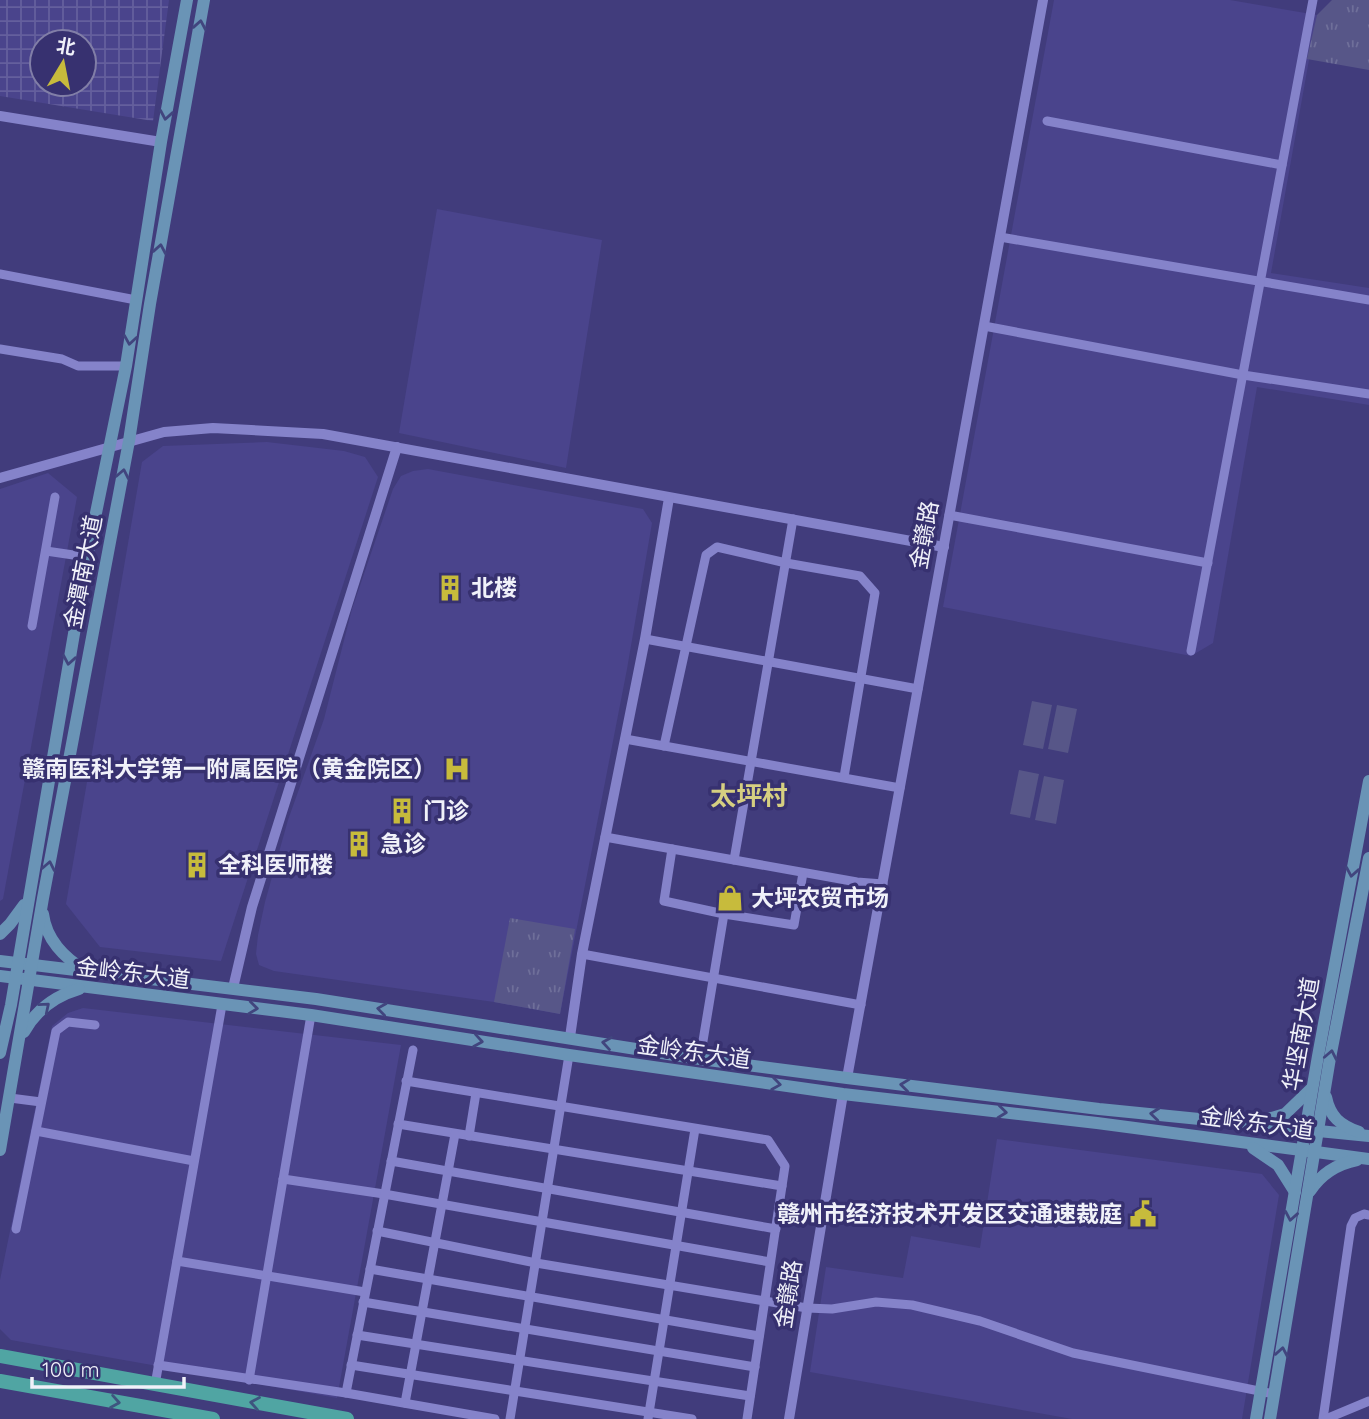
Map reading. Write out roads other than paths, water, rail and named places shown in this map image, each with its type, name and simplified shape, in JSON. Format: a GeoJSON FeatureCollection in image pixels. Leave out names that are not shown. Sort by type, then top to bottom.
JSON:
{"type":"FeatureCollection","features":[{"type":"Feature","properties":{"kind":"main road","name":"金潭南大道"},"geometry":{"type":"LineString","coordinates":[[0,1053],[87,557],[126,366],[161,142],[187,0]]}},
{"type":"Feature","properties":{"kind":"main road","name":"金潭南大道"},"geometry":{"type":"LineString","coordinates":[[0,1150],[43,898],[129,441],[150,304],[204,0]]}},
{"type":"Feature","properties":{"kind":"main road","name":"华坚南大道"},"geometry":{"type":"LineString","coordinates":[[1270,1419],[1308,1195],[1312,1131],[1369,781]]}},
{"type":"Feature","properties":{"kind":"main road","name":"华坚南大道"},"geometry":{"type":"LineString","coordinates":[[1319,1089],[1369,858]]}},
{"type":"Feature","properties":{"kind":"main road"},"geometry":{"type":"LineString","coordinates":[[0,933],[17,915],[28,895]]}},
{"type":"Feature","properties":{"kind":"main road"},"geometry":{"type":"LineString","coordinates":[[43,898],[43,918],[54,943],[75,964],[92,973]]}},
{"type":"Feature","properties":{"kind":"main road","name":"金岭东大道"},"geometry":{"type":"LineString","coordinates":[[0,961],[233,988],[570,1037],[700,1059],[847,1078],[1099,1109],[1369,1136]]}},
{"type":"Feature","properties":{"kind":"main road","name":"金岭东大道"},"geometry":{"type":"LineString","coordinates":[[0,976],[311,1015],[843,1094],[1097,1123],[1367,1159]]}},
{"type":"Feature","properties":{"kind":"main road"},"geometry":{"type":"LineString","coordinates":[[166,998],[167,982]]}},
{"type":"Feature","properties":{"kind":"main road"},"geometry":{"type":"LineString","coordinates":[[19,1042],[28,1025],[41,1010],[56,998],[84,988]]}},
{"type":"Feature","properties":{"kind":"main road"},"geometry":{"type":"LineString","coordinates":[[0,1008],[6,1021]]}},
{"type":"Feature","properties":{"kind":"main road"},"geometry":{"type":"LineString","coordinates":[[1247,1124],[1285,1114],[1319,1089],[1332,1116],[1350,1129],[1369,1136]]}},
{"type":"Feature","properties":{"kind":"main road"},"geometry":{"type":"LineString","coordinates":[[1097,1123],[1099,1109]]}},
{"type":"Feature","properties":{"kind":"main road"},"geometry":{"type":"LineString","coordinates":[[1244,1143],[1266,1154],[1278,1165],[1295,1193]]}},
{"type":"Feature","properties":{"kind":"main road","name":"华坚南大道"},"geometry":{"type":"LineString","coordinates":[[1255,1419],[1295,1193],[1309,1152]]}},
{"type":"Feature","properties":{"kind":"main road"},"geometry":{"type":"LineString","coordinates":[[1308,1195],[1319,1178],[1328,1172],[1348,1162],[1367,1159]]}},
{"type":"Feature","properties":{"kind":"main road"},"geometry":{"type":"LineString","coordinates":[[0,1356],[347,1419]]}},
{"type":"Feature","properties":{"kind":"main road"},"geometry":{"type":"LineString","coordinates":[[0,1381],[164,1415],[213,1419]]}},
{"type":"Feature","properties":{"kind":"street","name":"金赣路"},"geometry":{"type":"LineString","coordinates":[[847,1078],[1043,0]]}},
{"type":"Feature","properties":{"kind":"street"},"geometry":{"type":"LineString","coordinates":[[1191,651],[1313,0]]}},
{"type":"Feature","properties":{"kind":"street"},"geometry":{"type":"LineString","coordinates":[[0,117],[161,142]]}},
{"type":"Feature","properties":{"kind":"street"},"geometry":{"type":"LineString","coordinates":[[1047,121],[1283,165]]}},
{"type":"Feature","properties":{"kind":"street"},"geometry":{"type":"LineString","coordinates":[[1000,236],[1369,300]]}},
{"type":"Feature","properties":{"kind":"street"},"geometry":{"type":"LineString","coordinates":[[0,274],[136,300]]}},
{"type":"Feature","properties":{"kind":"street"},"geometry":{"type":"LineString","coordinates":[[984,326],[1243,375],[1369,394]]}},
{"type":"Feature","properties":{"kind":"street"},"geometry":{"type":"LineString","coordinates":[[0,349],[62,359],[78,366],[126,366]]}},
{"type":"Feature","properties":{"kind":"street"},"geometry":{"type":"LineString","coordinates":[[0,478],[164,432],[213,428],[323,434],[944,547]]}},
{"type":"Feature","properties":{"kind":"street"},"geometry":{"type":"LineString","coordinates":[[233,988],[252,907],[397,447]]}},
{"type":"Feature","properties":{"kind":"street"},"geometry":{"type":"LineString","coordinates":[[32,626],[55,497]]}},
{"type":"Feature","properties":{"kind":"street"},"geometry":{"type":"LineString","coordinates":[[570,1037],[582,954],[645,639],[669,498]]}},
{"type":"Feature","properties":{"kind":"street"},"geometry":{"type":"LineString","coordinates":[[950,515],[1208,563]]}},
{"type":"Feature","properties":{"kind":"street"},"geometry":{"type":"LineString","coordinates":[[734,860],[793,519]]}},
{"type":"Feature","properties":{"kind":"street"},"geometry":{"type":"LineString","coordinates":[[664,746],[706,555],[717,547],[860,576],[875,593],[844,777]]}},
{"type":"Feature","properties":{"kind":"street"},"geometry":{"type":"LineString","coordinates":[[46,551],[87,557]]}},
{"type":"Feature","properties":{"kind":"street"},"geometry":{"type":"LineString","coordinates":[[645,639],[918,689]]}},
{"type":"Feature","properties":{"kind":"street"},"geometry":{"type":"LineString","coordinates":[[625,739],[900,788]]}},
{"type":"Feature","properties":{"kind":"street"},"geometry":{"type":"LineString","coordinates":[[606,837],[803,873],[883,884]]}},
{"type":"Feature","properties":{"kind":"street"},"geometry":{"type":"LineString","coordinates":[[672,849],[664,901],[724,914],[794,925],[803,873]]}},
{"type":"Feature","properties":{"kind":"street"},"geometry":{"type":"LineString","coordinates":[[700,1059],[724,914]]}},
{"type":"Feature","properties":{"kind":"street"},"geometry":{"type":"LineString","coordinates":[[582,954],[861,1005]]}},
{"type":"Feature","properties":{"kind":"street"},"geometry":{"type":"LineString","coordinates":[[155,1385],[222,1005]]}},
{"type":"Feature","properties":{"kind":"street"},"geometry":{"type":"LineString","coordinates":[[248,1380],[311,1015]]}},
{"type":"Feature","properties":{"kind":"street"},"geometry":{"type":"LineString","coordinates":[[16,1229],[56,1031],[68,1022],[95,1025]]}},
{"type":"Feature","properties":{"kind":"street"},"geometry":{"type":"LineString","coordinates":[[346,1393],[412,1050]]}},
{"type":"Feature","properties":{"kind":"street"},"geometry":{"type":"LineString","coordinates":[[510,1419],[563,1107],[569,1055]]}},
{"type":"Feature","properties":{"kind":"street"},"geometry":{"type":"LineString","coordinates":[[406,1081],[768,1140],[785,1166],[747,1419]]}},
{"type":"Feature","properties":{"kind":"street"},"geometry":{"type":"LineString","coordinates":[[469,1136],[476,1093]]}},
{"type":"Feature","properties":{"kind":"street","name":"金赣路"},"geometry":{"type":"LineString","coordinates":[[789,1419],[843,1094]]}},
{"type":"Feature","properties":{"kind":"street"},"geometry":{"type":"LineString","coordinates":[[9,1098],[41,1102]]}},
{"type":"Feature","properties":{"kind":"street"},"geometry":{"type":"LineString","coordinates":[[398,1124],[782,1186]]}},
{"type":"Feature","properties":{"kind":"street"},"geometry":{"type":"LineString","coordinates":[[648,1416],[695,1129]]}},
{"type":"Feature","properties":{"kind":"street"},"geometry":{"type":"LineString","coordinates":[[36,1131],[194,1161]]}},
{"type":"Feature","properties":{"kind":"street"},"geometry":{"type":"LineString","coordinates":[[405,1403],[455,1133]]}},
{"type":"Feature","properties":{"kind":"street"},"geometry":{"type":"LineString","coordinates":[[391,1161],[776,1229]]}},
{"type":"Feature","properties":{"kind":"street"},"geometry":{"type":"LineString","coordinates":[[283,1179],[384,1194],[770,1262]]}},
{"type":"Feature","properties":{"kind":"street"},"geometry":{"type":"LineString","coordinates":[[1369,1215],[1355,1218],[1351,1226],[1325,1419],[1369,1401]]}},
{"type":"Feature","properties":{"kind":"street"},"geometry":{"type":"LineString","coordinates":[[377,1231],[536,1263],[807,1308],[832,1309],[876,1302],[912,1305],[980,1321],[1073,1353],[1274,1394]]}},
{"type":"Feature","properties":{"kind":"street"},"geometry":{"type":"LineString","coordinates":[[177,1261],[267,1275],[422,1312],[755,1367]]}},
{"type":"Feature","properties":{"kind":"street"},"geometry":{"type":"LineString","coordinates":[[370,1269],[759,1336]]}},
{"type":"Feature","properties":{"kind":"street"},"geometry":{"type":"LineString","coordinates":[[357,1335],[750,1396]]}},
{"type":"Feature","properties":{"kind":"street"},"geometry":{"type":"LineString","coordinates":[[158,1365],[495,1419]]}},
{"type":"Feature","properties":{"kind":"street"},"geometry":{"type":"LineString","coordinates":[[351,1365],[515,1391],[648,1416],[692,1419]]}},
{"type":"Feature","properties":{"kind":"place","name":"北楼"},"geometry":{"type":"Point","coordinates":[450,588]}},
{"type":"Feature","properties":{"kind":"place","name":"赣南医科大学第一附属医院（黄金院区）"},"geometry":{"type":"Point","coordinates":[457,769]}},
{"type":"Feature","properties":{"kind":"place","name":"门诊"},"geometry":{"type":"Point","coordinates":[402,811]}},
{"type":"Feature","properties":{"kind":"place","name":"急诊"},"geometry":{"type":"Point","coordinates":[359,844]}},
{"type":"Feature","properties":{"kind":"place","name":"全科医师楼"},"geometry":{"type":"Point","coordinates":[197,865]}},
{"type":"Feature","properties":{"kind":"place","name":"大坪农贸市场"},"geometry":{"type":"Point","coordinates":[730,898]}},
{"type":"Feature","properties":{"kind":"place","name":"赣州市经济技术开发区交通速裁庭"},"geometry":{"type":"Point","coordinates":[1143,1214]}},
{"type":"Feature","properties":{"kind":"district","name":"太坪村"},"geometry":{"type":"Point","coordinates":[749,796]}}]}
